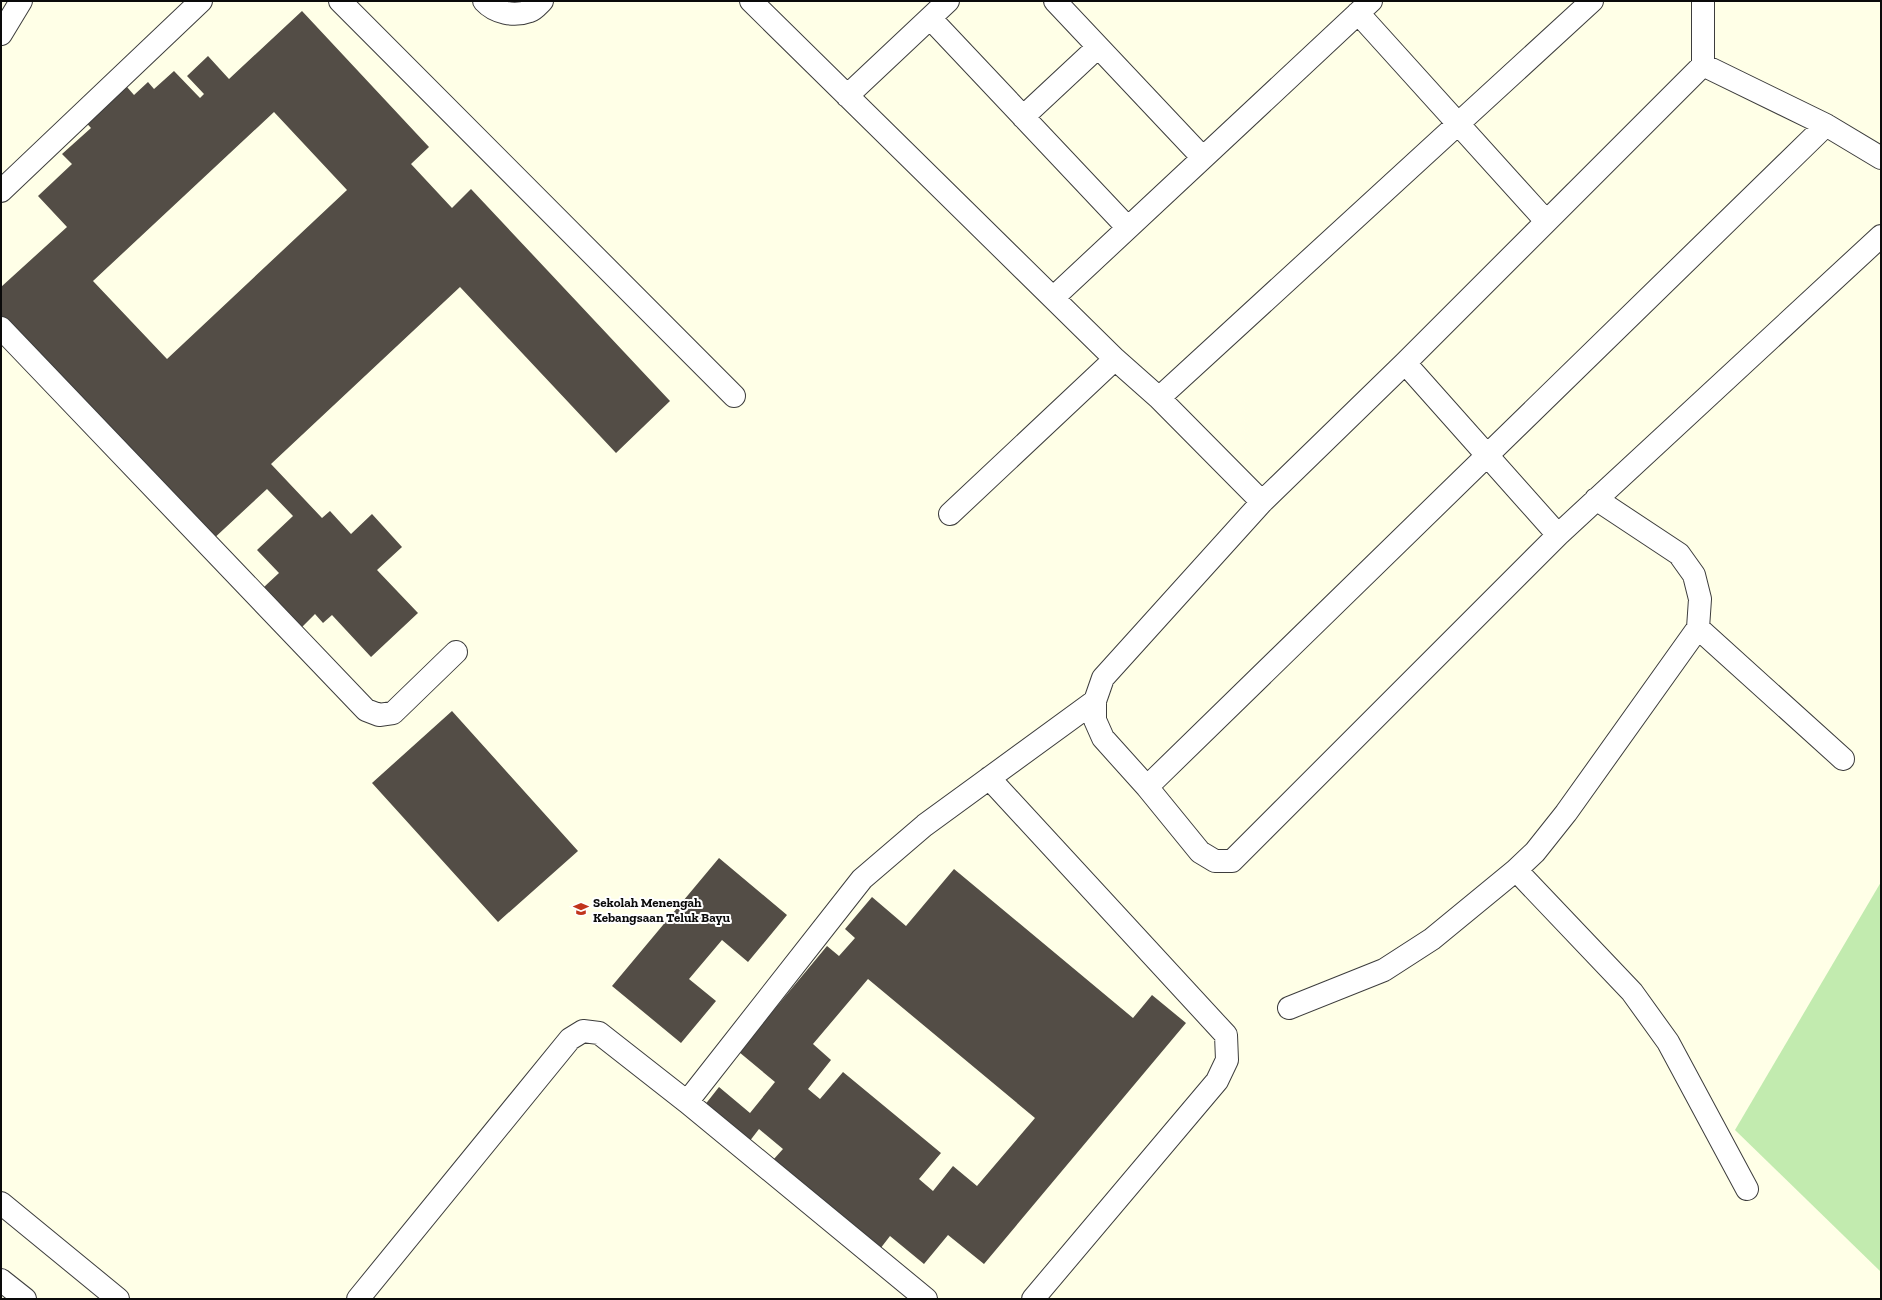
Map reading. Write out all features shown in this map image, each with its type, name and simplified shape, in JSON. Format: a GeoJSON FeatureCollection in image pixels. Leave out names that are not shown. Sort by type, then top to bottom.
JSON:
{"type":"FeatureCollection","features":[{"type":"Feature","properties":{"kind":"street"},"geometry":{"type":"LineString","coordinates":[[1,34],[21,1]]}},
{"type":"Feature","properties":{"kind":"street"},"geometry":{"type":"LineString","coordinates":[[1,191],[201,1]]}},
{"type":"Feature","properties":{"kind":"street"},"geometry":{"type":"LineString","coordinates":[[340,1],[734,396]]}},
{"type":"Feature","properties":{"kind":"street"},"geometry":{"type":"LineString","coordinates":[[484,1],[491,9],[510,14],[531,11],[542,1]]}},
{"type":"Feature","properties":{"kind":"street"},"geometry":{"type":"LineString","coordinates":[[751,1],[1053,298],[1159,398],[1262,502]]}},
{"type":"Feature","properties":{"kind":"street"},"geometry":{"type":"LineString","coordinates":[[847,96],[948,1]]}},
{"type":"Feature","properties":{"kind":"street"},"geometry":{"type":"LineString","coordinates":[[1055,1],[1203,158]]}},
{"type":"Feature","properties":{"kind":"street"},"geometry":{"type":"LineString","coordinates":[[1159,398],[1592,1]]}},
{"type":"Feature","properties":{"kind":"street"},"geometry":{"type":"LineString","coordinates":[[1702,1],[1703,65],[1405,363],[1262,502],[1103,678],[1095,701],[1095,720],[1103,738],[1147,787],[1200,852],[1215,861],[1232,861],[1558,535],[1881,236]]}},
{"type":"Feature","properties":{"kind":"street"},"geometry":{"type":"LineString","coordinates":[[1053,298],[1364,7],[1458,125],[1546,221]]}},
{"type":"Feature","properties":{"kind":"street"},"geometry":{"type":"LineString","coordinates":[[930,18],[1128,228]]}},
{"type":"Feature","properties":{"kind":"street"},"geometry":{"type":"LineString","coordinates":[[1023,117],[1098,46]]}},
{"type":"Feature","properties":{"kind":"street"},"geometry":{"type":"LineString","coordinates":[[1703,65],[1826,125],[1881,158]]}},
{"type":"Feature","properties":{"kind":"street"},"geometry":{"type":"LineString","coordinates":[[1147,787],[1826,125]]}},
{"type":"Feature","properties":{"kind":"street"},"geometry":{"type":"LineString","coordinates":[[1,328],[366,710],[379,715],[393,713],[456,652]]}},
{"type":"Feature","properties":{"kind":"street"},"geometry":{"type":"LineString","coordinates":[[950,514],[1116,359]]}},
{"type":"Feature","properties":{"kind":"street"},"geometry":{"type":"LineString","coordinates":[[1405,363],[1558,535]]}},
{"type":"Feature","properties":{"kind":"street"},"geometry":{"type":"LineString","coordinates":[[1290,1008],[1384,970],[1432,939],[1516,870],[1535,852],[1566,813],[1698,628],[1699,593],[1694,575],[1680,554],[1596,499]]}},
{"type":"Feature","properties":{"kind":"street"},"geometry":{"type":"LineString","coordinates":[[1698,628],[1843,759]]}},
{"type":"Feature","properties":{"kind":"street"},"geometry":{"type":"LineString","coordinates":[[687,1102],[862,879],[925,825],[1095,701]]}},
{"type":"Feature","properties":{"kind":"street"},"geometry":{"type":"LineString","coordinates":[[989,778],[1226,1035],[1227,1060],[1217,1080],[1033,1299]]}},
{"type":"Feature","properties":{"kind":"street"},"geometry":{"type":"LineString","coordinates":[[1516,870],[1627,987],[1668,1042],[1747,1189]]}},
{"type":"Feature","properties":{"kind":"street"},"geometry":{"type":"LineString","coordinates":[[358,1299],[570,1039],[583,1031],[599,1033],[687,1102],[926,1299]]}},
{"type":"Feature","properties":{"kind":"street"},"geometry":{"type":"LineString","coordinates":[[1,1202],[118,1299]]}},
{"type":"Feature","properties":{"kind":"street"},"geometry":{"type":"LineString","coordinates":[[1,1280],[25,1299]]}},
{"type":"Feature","properties":{"kind":"green space"},"geometry":{"type":"Polygon","coordinates":[[[1881,882],[1881,1272],[1735,1130],[1881,882]]]}},
{"type":"Feature","properties":{"kind":"building"},"geometry":{"type":"Polygon","coordinates":[[[302,11],[429,147],[411,164],[452,208],[471,189],[670,401],[616,453],[460,287],[271,464],[322,518],[330,511],[351,534],[372,514],[402,547],[377,570],[418,613],[371,657],[332,615],[323,623],[315,614],[301,628],[264,587],[279,573],[257,550],[293,516],[267,489],[210,542],[1,316],[1,287],[67,227],[38,196],[72,164],[62,154],[91,128],[80,116],[120,79],[134,95],[148,82],[154,89],[174,71],[200,98],[204,94],[187,76],[208,56],[229,79],[302,11]],[[274,112],[93,281],[167,359],[347,190],[274,112]]]}},
{"type":"Feature","properties":{"kind":"building"},"geometry":{"type":"Polygon","coordinates":[[[452,711],[578,851],[498,922],[372,783],[452,711]]]}},
{"type":"Feature","properties":{"kind":"building"},"geometry":{"type":"Polygon","coordinates":[[[719,858],[787,915],[748,962],[722,940],[689,979],[716,1001],[681,1043],[612,986],[719,858]]]}},
{"type":"Feature","properties":{"kind":"building"},"geometry":{"type":"Polygon","coordinates":[[[954,869],[1133,1018],[1152,995],[1186,1023],[984,1264],[948,1235],[924,1264],[890,1236],[880,1249],[773,1160],[783,1149],[759,1129],[749,1142],[704,1106],[719,1087],[750,1113],[775,1082],[739,1052],[827,946],[839,956],[855,938],[845,929],[872,897],[906,926],[954,869]],[[868,979],[813,1044],[831,1060],[808,1089],[820,1099],[843,1072],[941,1153],[919,1179],[933,1191],[953,1166],[977,1186],[1035,1118],[868,979]]]}},
{"type":"Feature","properties":{"kind":"place","name":"Sekolah Menengah Kebangsaan Teluk Bayu"},"geometry":{"type":"Point","coordinates":[581,909]}}]}
